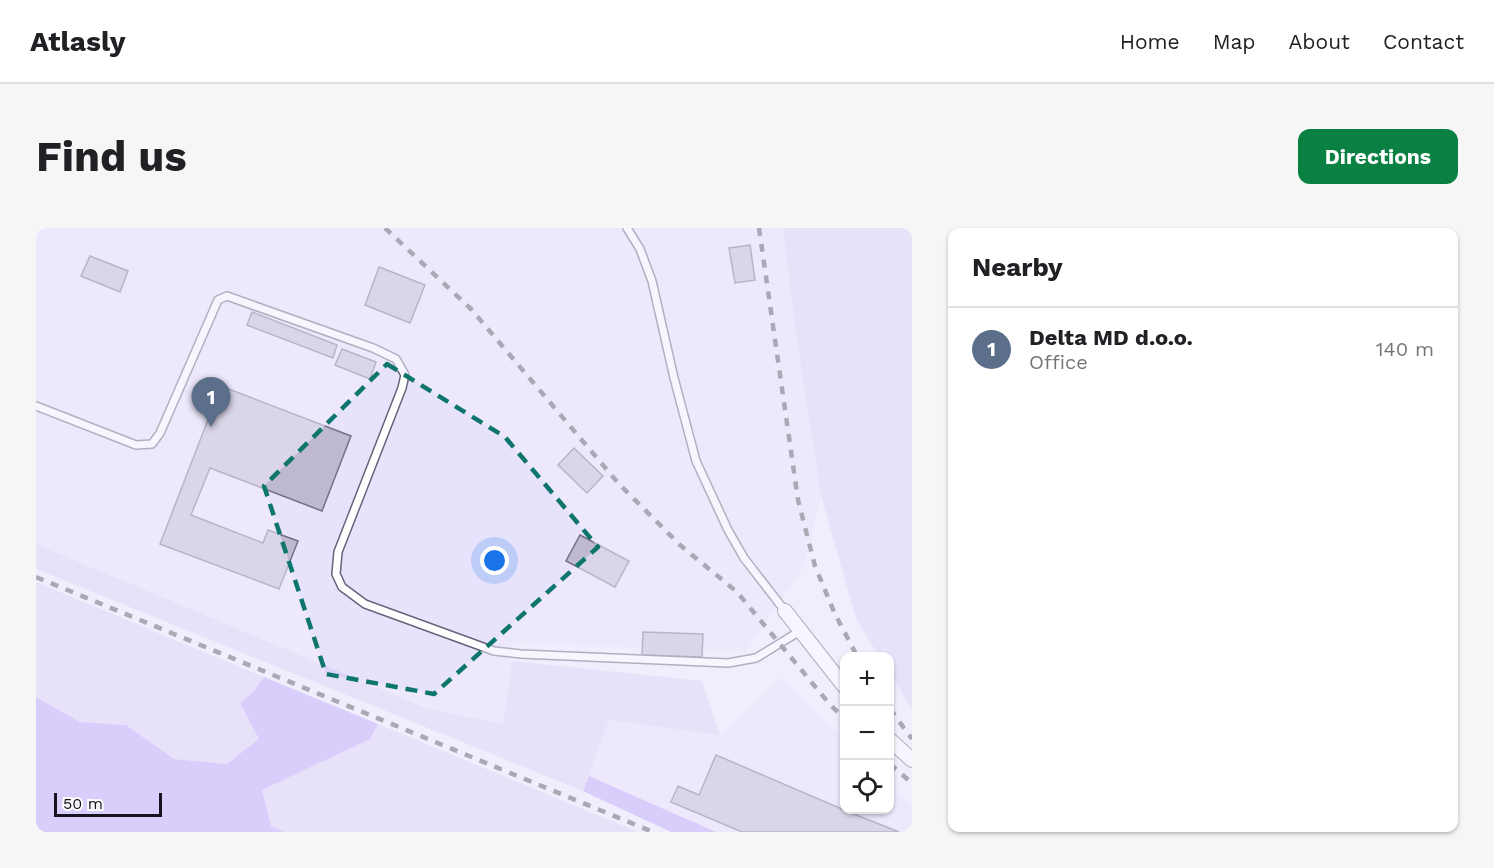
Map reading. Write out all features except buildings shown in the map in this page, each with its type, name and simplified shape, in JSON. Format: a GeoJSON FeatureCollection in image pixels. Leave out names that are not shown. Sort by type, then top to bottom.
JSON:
{"type":"FeatureCollection","features":[{"type":"Feature","properties":{"kind":"street"},"geometry":{"type":"LineString","coordinates":[[785,611],[840,681]]}},
{"type":"Feature","properties":{"kind":"street"},"geometry":{"type":"LineString","coordinates":[[894,744],[912,760]]}},
{"type":"Feature","properties":{"kind":"lane"},"geometry":{"type":"LineString","coordinates":[[627,228],[640,249],[652,281],[696,461],[728,530],[744,558],[785,611]]}},
{"type":"Feature","properties":{"kind":"lane"},"geometry":{"type":"LineString","coordinates":[[36,406],[136,445],[152,444],[160,433],[218,300],[227,296],[373,348],[396,359],[405,375],[338,552],[336,574],[342,586],[364,604],[494,651],[521,654],[728,663],[756,658],[800,631]]}},
{"type":"Feature","properties":{"kind":"highlighted area"},"geometry":{"type":"Polygon","coordinates":[[[387,364],[505,437],[598,547],[434,694],[326,674],[264,486],[387,364]]]}},
{"type":"Feature","properties":{"kind":"shaded area"},"geometry":{"type":"Polygon","coordinates":[[[36,228],[783,228],[795,328],[821,496],[804,567],[746,651],[514,643],[503,724],[428,709],[36,544],[36,228]]]}},
{"type":"Feature","properties":{"kind":"shaded area"},"geometry":{"type":"Polygon","coordinates":[[[783,228],[912,228],[912,710],[894,680],[894,652],[877,652],[856,619],[821,496],[795,328],[783,228]]]}},
{"type":"Feature","properties":{"kind":"shaded area"},"geometry":{"type":"Polygon","coordinates":[[[36,544],[428,709],[503,724],[512,661],[702,681],[720,735],[609,720],[583,791],[36,569],[36,544]]]}},
{"type":"Feature","properties":{"kind":"shaded area"},"geometry":{"type":"Polygon","coordinates":[[[36,582],[264,677],[241,703],[260,739],[228,764],[174,759],[126,725],[80,722],[36,697],[36,582]]]}},
{"type":"Feature","properties":{"kind":"shaded area"},"geometry":{"type":"Polygon","coordinates":[[[264,677],[378,724],[370,739],[262,790],[271,826],[284,832],[36,832],[36,697],[80,722],[126,725],[174,759],[227,764],[259,739],[240,703],[254,691],[264,677]]]}},
{"type":"Feature","properties":{"kind":"shaded area"},"geometry":{"type":"Polygon","coordinates":[[[782,677],[840,735],[840,814],[894,814],[894,788],[912,805],[912,832],[716,832],[589,776],[609,720],[720,735],[782,677]]]}},
{"type":"Feature","properties":{"kind":"shaded area"},"geometry":{"type":"Polygon","coordinates":[[[378,724],[638,832],[284,832],[271,826],[262,790],[369,739],[378,724]]]}},
{"type":"Feature","properties":{"kind":"shaded area"},"geometry":{"type":"Polygon","coordinates":[[[589,776],[716,832],[671,832],[583,791],[589,776]]]}},
{"type":"Feature","properties":{"kind":"railway"},"geometry":{"type":"LineString","coordinates":[[385,228],[471,309],[619,484],[680,545],[737,592],[840,715]]}},
{"type":"Feature","properties":{"kind":"railway"},"geometry":{"type":"LineString","coordinates":[[759,228],[798,500],[815,566],[835,614],[855,652]]}},
{"type":"Feature","properties":{"kind":"railway"},"geometry":{"type":"LineString","coordinates":[[36,577],[653,832]]}},
{"type":"Feature","properties":{"kind":"railway"},"geometry":{"type":"LineString","coordinates":[[894,714],[912,739]]}},
{"type":"Feature","properties":{"kind":"railway"},"geometry":{"type":"LineString","coordinates":[[894,767],[912,783]]}},
{"type":"Feature","properties":{"kind":"place","name":"Delta MD d.o.o."},"geometry":{"type":"Point","coordinates":[211,427]}}]}
